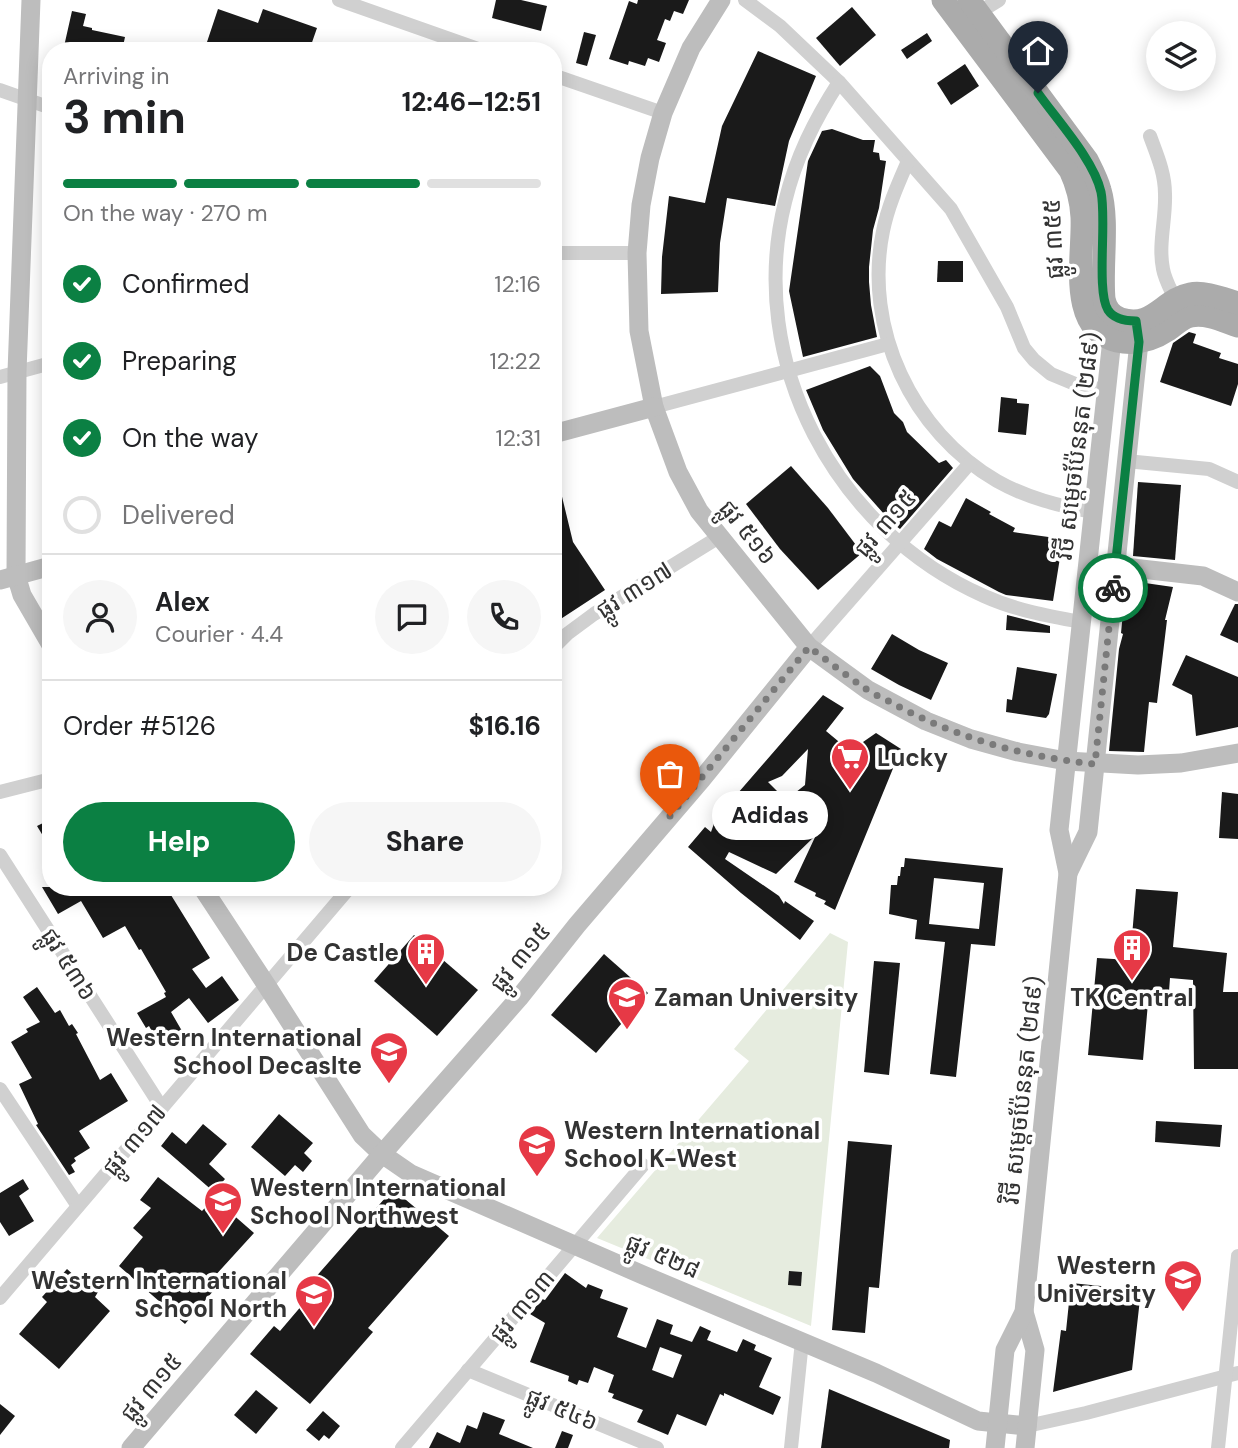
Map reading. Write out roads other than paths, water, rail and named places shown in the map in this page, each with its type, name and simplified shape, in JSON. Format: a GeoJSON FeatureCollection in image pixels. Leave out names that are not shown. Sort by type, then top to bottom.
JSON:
{"type":"FeatureCollection","features":[{"type":"Feature","properties":{"kind":"main road","name":"ផ្លូវ ៣៥៥"},"geometry":{"type":"LineString","coordinates":[[943,0],[969,12],[1070,170],[1080,195],[1083,304],[1088,319],[1103,335],[1126,330]]}},
{"type":"Feature","properties":{"kind":"main road"},"geometry":{"type":"LineString","coordinates":[[1126,330],[1153,316],[1175,299],[1191,293],[1238,303]]}},
{"type":"Feature","properties":{"kind":"main road"},"geometry":{"type":"LineString","coordinates":[[1126,330],[1167,331],[1183,318],[1203,315],[1238,326]]}},
{"type":"Feature","properties":{"kind":"street"},"geometry":{"type":"LineString","coordinates":[[31,0],[8,374],[8,577],[42,629]]}},
{"type":"Feature","properties":{"kind":"street"},"geometry":{"type":"LineString","coordinates":[[339,0],[458,42]]}},
{"type":"Feature","properties":{"kind":"street","name":"ផ្លូវ ៥១៦"},"geometry":{"type":"LineString","coordinates":[[721,0],[691,48],[663,113],[650,158],[636,253],[639,331],[654,407],[678,472],[699,511],[809,647],[868,690],[926,721],[971,739],[1018,752],[1095,764],[1181,762],[1238,753]]}},
{"type":"Feature","properties":{"kind":"street"},"geometry":{"type":"LineString","coordinates":[[745,0],[780,26],[839,82],[951,209],[1007,307],[1024,348],[1051,374],[1080,386],[1106,390]]}},
{"type":"Feature","properties":{"kind":"street"},"geometry":{"type":"LineString","coordinates":[[969,12],[999,0]]}},
{"type":"Feature","properties":{"kind":"street"},"geometry":{"type":"LineString","coordinates":[[562,78],[663,113]]}},
{"type":"Feature","properties":{"kind":"street"},"geometry":{"type":"LineString","coordinates":[[839,82],[815,120],[797,161],[782,215],[777,248],[776,293],[781,338],[788,371],[806,420],[831,466],[862,507],[900,544],[940,573],[984,596],[1032,613],[1081,622]]}},
{"type":"Feature","properties":{"kind":"street"},"geometry":{"type":"LineString","coordinates":[[0,90],[42,105]]}},
{"type":"Feature","properties":{"kind":"street"},"geometry":{"type":"LineString","coordinates":[[1150,136],[1160,163],[1165,192],[1163,268],[1175,299]]}},
{"type":"Feature","properties":{"kind":"street"},"geometry":{"type":"LineString","coordinates":[[908,161],[892,196],[878,269],[880,307],[888,344],[907,389],[935,429],[970,463],[1028,496],[1093,512]]}},
{"type":"Feature","properties":{"kind":"street"},"geometry":{"type":"LineString","coordinates":[[562,253],[636,253]]}},
{"type":"Feature","properties":{"kind":"street","name":"វិថី សម្តេចប៉ែននុត (២៨៩)"},"geometry":{"type":"LineString","coordinates":[[995,1448],[1005,1350],[1024,1312],[1068,873],[1059,830],[1066,761],[1106,390],[1126,330]]}},
{"type":"Feature","properties":{"kind":"street","name":"វិថី សម្តេចប៉ែននុត (២៨៩)"},"geometry":{"type":"LineString","coordinates":[[1068,873],[1088,832],[1126,461],[1126,330]]}},
{"type":"Feature","properties":{"kind":"street"},"geometry":{"type":"LineString","coordinates":[[562,432],[888,344]]}},
{"type":"Feature","properties":{"kind":"street"},"geometry":{"type":"LineString","coordinates":[[8,374],[42,365]]}},
{"type":"Feature","properties":{"kind":"street"},"geometry":{"type":"LineString","coordinates":[[1126,461],[1209,469],[1238,482]]}},
{"type":"Feature","properties":{"kind":"street","name":"ផ្លូវ ៣១៥"},"geometry":{"type":"LineString","coordinates":[[131,1448],[519,998],[809,647],[970,463]]}},
{"type":"Feature","properties":{"kind":"street","name":"ផ្លូវ ៣១៧"},"geometry":{"type":"LineString","coordinates":[[562,639],[594,614],[719,537]]}},
{"type":"Feature","properties":{"kind":"street"},"geometry":{"type":"LineString","coordinates":[[1115,566],[1203,576],[1238,592]]}},
{"type":"Feature","properties":{"kind":"street"},"geometry":{"type":"LineString","coordinates":[[8,577],[42,568]]}},
{"type":"Feature","properties":{"kind":"street"},"geometry":{"type":"LineString","coordinates":[[0,792],[42,781]]}},
{"type":"Feature","properties":{"kind":"street","name":"ផ្លូវ ៥៣៦"},"geometry":{"type":"LineString","coordinates":[[0,855],[162,1108]]}},
{"type":"Feature","properties":{"kind":"street","name":"ផ្លូវ ៥២៨"},"geometry":{"type":"LineString","coordinates":[[208,896],[362,1135],[382,1154],[411,1174],[876,1373],[978,1422],[1027,1426],[1232,1374]]}},
{"type":"Feature","properties":{"kind":"street","name":"ផ្លូវ ៣១៧"},"geometry":{"type":"LineString","coordinates":[[0,1298],[342,896]]}},
{"type":"Feature","properties":{"kind":"street"},"geometry":{"type":"LineString","coordinates":[[0,1089],[78,1206]]}},
{"type":"Feature","properties":{"kind":"street","name":"ផ្លូវ ៣១៣"},"geometry":{"type":"LineString","coordinates":[[402,1448],[643,1165]]}},
{"type":"Feature","properties":{"kind":"street"},"geometry":{"type":"LineString","coordinates":[[1219,1448],[1232,1374],[1238,1255]]}},
{"type":"Feature","properties":{"kind":"street","name":"វិថី សម្តេចប៉ែននុត (២៨៩)"},"geometry":{"type":"LineString","coordinates":[[1024,1312],[1035,1350],[1025,1448]]}},
{"type":"Feature","properties":{"kind":"street"},"geometry":{"type":"LineString","coordinates":[[790,1448],[802,1341]]}},
{"type":"Feature","properties":{"kind":"street","name":"ផ្លូវ ៥៤៦"},"geometry":{"type":"LineString","coordinates":[[468,1370],[657,1448]]}},
{"type":"Feature","properties":{"kind":"place","name":"Lucky"},"geometry":{"type":"Point","coordinates":[850,791]}},
{"type":"Feature","properties":{"kind":"place","name":"Adidas"},"geometry":{"type":"Point","coordinates":[670,816]}},
{"type":"Feature","properties":{"kind":"place","name":"TK Central"},"geometry":{"type":"Point","coordinates":[1132,982]}},
{"type":"Feature","properties":{"kind":"place","name":"De Castle"},"geometry":{"type":"Point","coordinates":[426,986]}},
{"type":"Feature","properties":{"kind":"place","name":"Zaman University"},"geometry":{"type":"Point","coordinates":[627,1031]}},
{"type":"Feature","properties":{"kind":"place","name":"Western International School Decaslte"},"geometry":{"type":"Point","coordinates":[389,1085]}},
{"type":"Feature","properties":{"kind":"place","name":"Western International School K-West"},"geometry":{"type":"Point","coordinates":[537,1178]}},
{"type":"Feature","properties":{"kind":"place","name":"Western International School Northwest"},"geometry":{"type":"Point","coordinates":[223,1235]}},
{"type":"Feature","properties":{"kind":"place","name":"Western University"},"geometry":{"type":"Point","coordinates":[1183,1313]}},
{"type":"Feature","properties":{"kind":"place","name":"Western International School North"},"geometry":{"type":"Point","coordinates":[314,1328]}}]}
